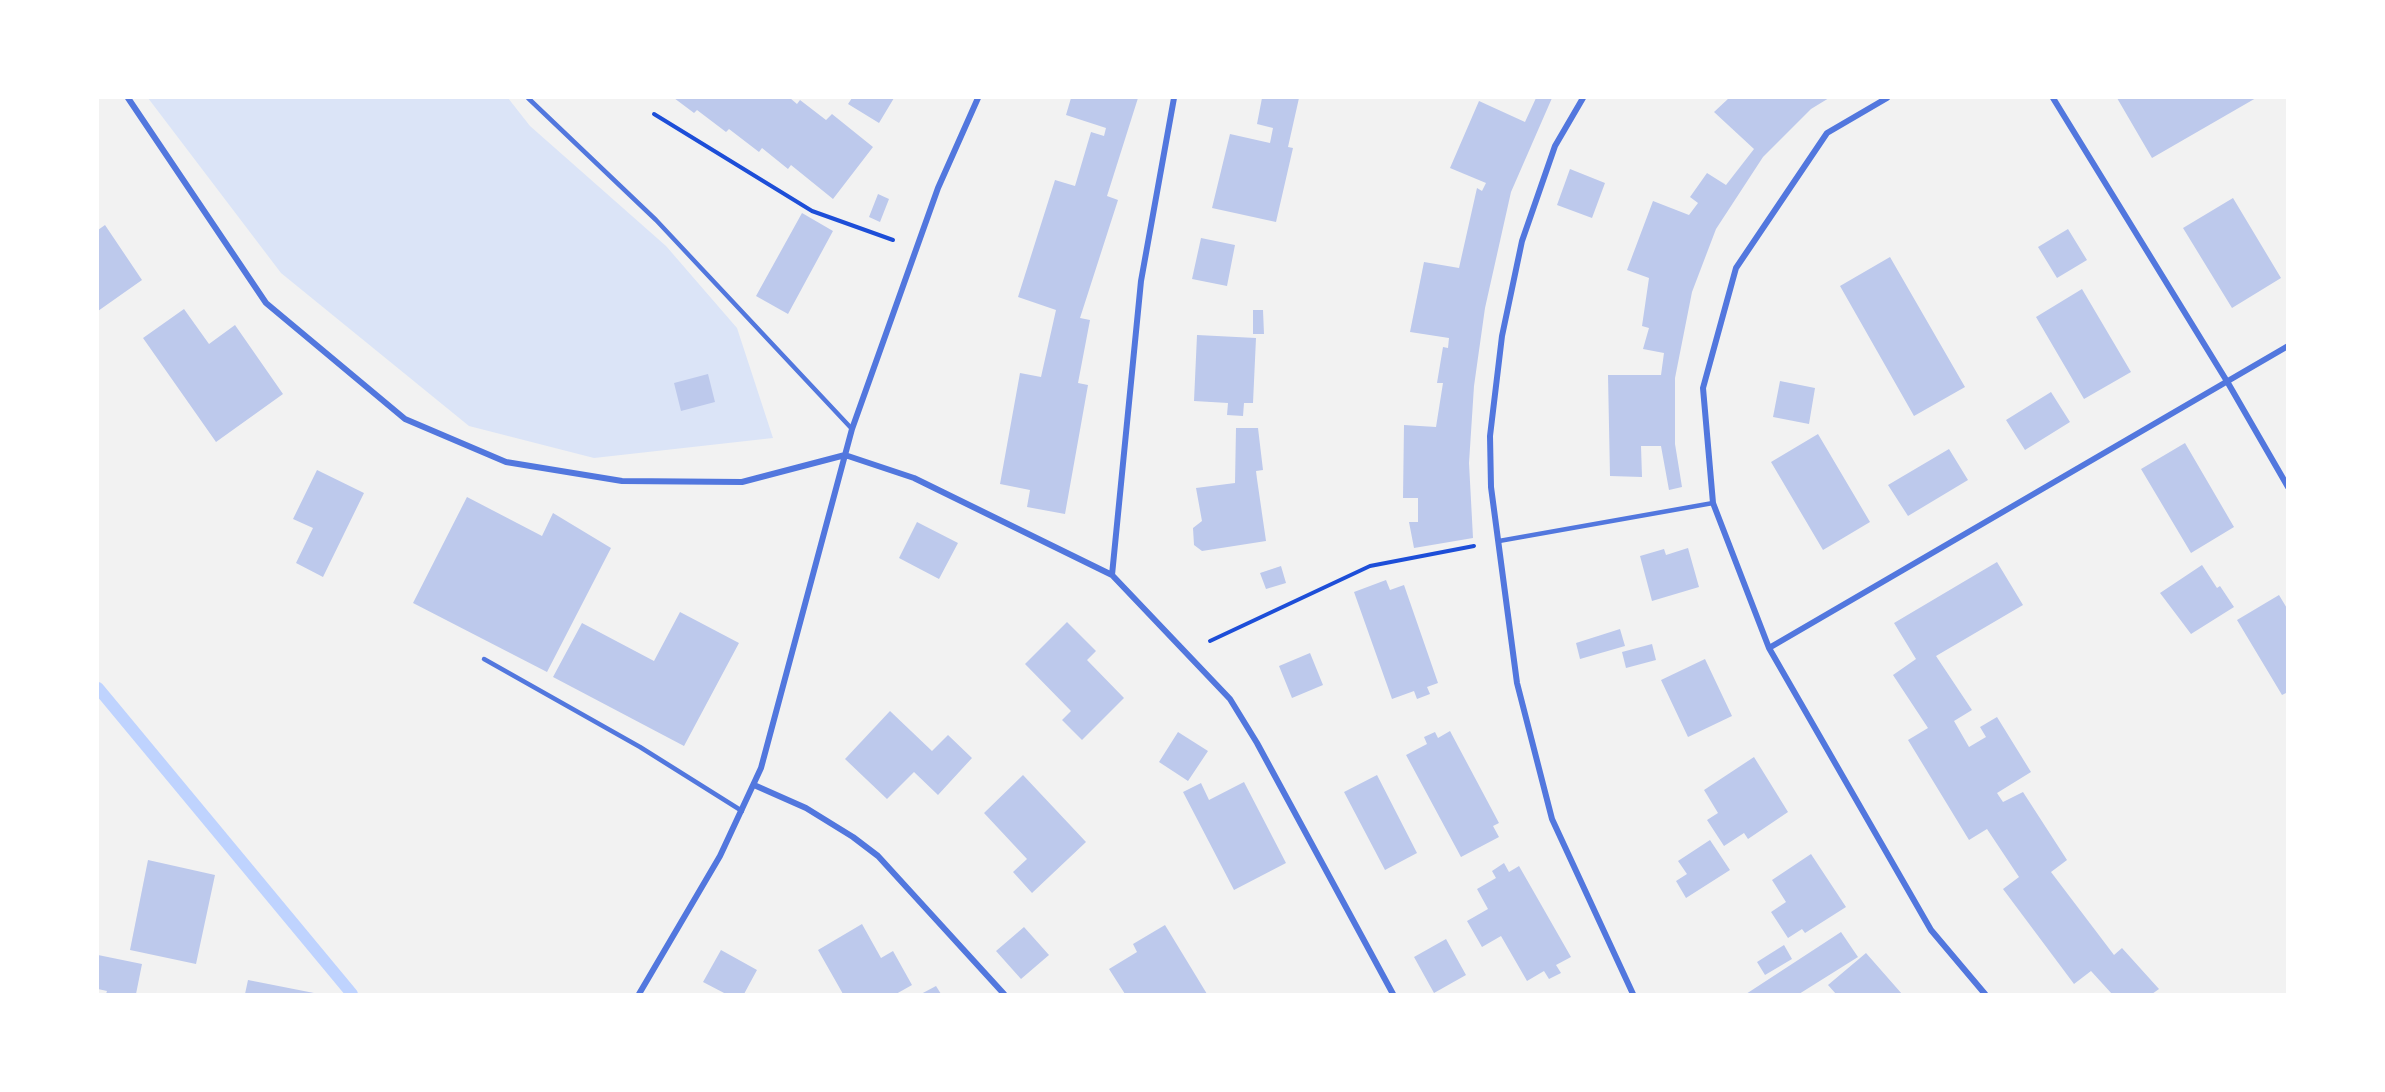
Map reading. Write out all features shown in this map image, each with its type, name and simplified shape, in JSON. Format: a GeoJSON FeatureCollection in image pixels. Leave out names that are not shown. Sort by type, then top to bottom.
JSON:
{"type":"FeatureCollection","features":[{"type":"Feature","properties":{"kind":"street"},"geometry":{"type":"LineString","coordinates":[[128,98],[266,303],[405,419],[506,462],[622,481],[742,482],[845,455],[914,478],[1112,575],[1230,699],[1257,742],[1394,994]]}},
{"type":"Feature","properties":{"kind":"street"},"geometry":{"type":"LineString","coordinates":[[639,994],[720,856],[754,785],[852,429],[938,188],[978,98]]}},
{"type":"Feature","properties":{"kind":"street"},"geometry":{"type":"LineString","coordinates":[[1112,575],[1141,281],[1174,98]]}},
{"type":"Feature","properties":{"kind":"street"},"geometry":{"type":"LineString","coordinates":[[1583,98],[1555,146],[1522,241],[1502,336],[1490,436],[1491,487],[1517,683],[1552,819],[1633,994]]}},
{"type":"Feature","properties":{"kind":"street"},"geometry":{"type":"LineString","coordinates":[[1887,98],[1827,133],[1736,268],[1703,388],[1713,503],[1769,648],[1931,930],[1985,994]]}},
{"type":"Feature","properties":{"kind":"street"},"geometry":{"type":"LineString","coordinates":[[2053,98],[2228,382],[2288,487]]}},
{"type":"Feature","properties":{"kind":"street"},"geometry":{"type":"LineString","coordinates":[[1769,648],[2288,346]]}},
{"type":"Feature","properties":{"kind":"street"},"geometry":{"type":"LineString","coordinates":[[754,785],[806,808],[853,837],[878,856],[1004,994]]}},
{"type":"Feature","properties":{"kind":"lane"},"geometry":{"type":"LineString","coordinates":[[528,98],[656,220],[852,429]]}},
{"type":"Feature","properties":{"kind":"lane"},"geometry":{"type":"LineString","coordinates":[[1499,542],[1713,503]]}},
{"type":"Feature","properties":{"kind":"lane"},"geometry":{"type":"LineString","coordinates":[[484,659],[640,747],[742,811]]}},
{"type":"Feature","properties":{"kind":"path"},"geometry":{"type":"LineString","coordinates":[[654,114],[812,211],[916,249]]}},
{"type":"Feature","properties":{"kind":"path"},"geometry":{"type":"LineString","coordinates":[[1185,654],[1244,623],[1370,566],[1499,542]]}},
{"type":"Feature","properties":{"kind":"shaded area"},"geometry":{"type":"Polygon","coordinates":[[[148,98],[508,98],[530,126],[666,246],[737,328],[773,438],[594,458],[469,426],[281,273],[148,98]]]}},
{"type":"Feature","properties":{"kind":"building"},"geometry":{"type":"Polygon","coordinates":[[[674,98],[790,98],[797,104],[800,100],[826,120],[832,114],[873,147],[833,199],[791,165],[788,169],[762,148],[759,152],[729,129],[726,132],[697,110],[694,113],[674,98]]]}},
{"type":"Feature","properties":{"kind":"building"},"geometry":{"type":"Polygon","coordinates":[[[852,98],[894,98],[879,123],[848,104],[852,98]]]}},
{"type":"Feature","properties":{"kind":"building"},"geometry":{"type":"Polygon","coordinates":[[[1071,98],[1138,98],[1107,196],[1118,200],[1080,318],[1090,320],[1078,383],[1088,385],[1065,514],[1027,507],[1030,490],[1000,484],[1020,373],[1041,377],[1056,310],[1018,297],[1055,180],[1075,186],[1091,132],[1104,136],[1106,128],[1066,115],[1071,98]]]}},
{"type":"Feature","properties":{"kind":"building"},"geometry":{"type":"Polygon","coordinates":[[[1262,98],[1299,98],[1288,147],[1293,148],[1276,222],[1212,208],[1230,134],[1270,143],[1273,128],[1257,124],[1262,98]]]}},
{"type":"Feature","properties":{"kind":"building"},"geometry":{"type":"Polygon","coordinates":[[[1536,98],[1552,98],[1511,192],[1485,308],[1474,386],[1469,463],[1473,538],[1414,548],[1409,522],[1418,522],[1418,498],[1403,498],[1404,425],[1436,427],[1443,383],[1437,383],[1443,347],[1448,348],[1449,338],[1410,332],[1424,262],[1459,268],[1477,188],[1482,191],[1486,183],[1450,168],[1479,101],[1525,122],[1536,98]]]}},
{"type":"Feature","properties":{"kind":"building"},"geometry":{"type":"Polygon","coordinates":[[[1729,98],[1829,98],[1811,109],[1763,157],[1716,229],[1692,292],[1675,378],[1675,444],[1682,487],[1669,490],[1661,446],[1641,446],[1642,477],[1610,476],[1608,375],[1661,375],[1664,353],[1643,349],[1649,328],[1642,326],[1649,278],[1627,270],[1653,201],[1689,215],[1698,203],[1690,197],[1707,173],[1726,185],[1754,149],[1714,112],[1729,98]]]}},
{"type":"Feature","properties":{"kind":"building"},"geometry":{"type":"Polygon","coordinates":[[[2117,98],[2256,98],[2152,158],[2117,98]]]}},
{"type":"Feature","properties":{"kind":"building"},"geometry":{"type":"Polygon","coordinates":[[[1570,169],[1605,183],[1592,218],[1557,205],[1570,169]]]}},
{"type":"Feature","properties":{"kind":"building"},"geometry":{"type":"Polygon","coordinates":[[[878,194],[889,199],[880,222],[869,217],[878,194]]]}},
{"type":"Feature","properties":{"kind":"building"},"geometry":{"type":"Polygon","coordinates":[[[2233,198],[2281,278],[2232,308],[2183,228],[2233,198]]]}},
{"type":"Feature","properties":{"kind":"building"},"geometry":{"type":"Polygon","coordinates":[[[802,213],[833,231],[788,314],[756,296],[802,213]]]}},
{"type":"Feature","properties":{"kind":"building"},"geometry":{"type":"Polygon","coordinates":[[[105,225],[142,280],[98,311],[98,230],[105,225]]]}},
{"type":"Feature","properties":{"kind":"building"},"geometry":{"type":"Polygon","coordinates":[[[2068,229],[2087,260],[2057,278],[2038,247],[2068,229]]]}},
{"type":"Feature","properties":{"kind":"building"},"geometry":{"type":"Polygon","coordinates":[[[1201,238],[1235,245],[1227,286],[1192,279],[1201,238]]]}},
{"type":"Feature","properties":{"kind":"building"},"geometry":{"type":"Polygon","coordinates":[[[1890,257],[1965,387],[1914,416],[1840,286],[1890,257]]]}},
{"type":"Feature","properties":{"kind":"building"},"geometry":{"type":"Polygon","coordinates":[[[2082,289],[2131,372],[2084,399],[2036,317],[2082,289]]]}},
{"type":"Feature","properties":{"kind":"building"},"geometry":{"type":"Polygon","coordinates":[[[184,309],[209,344],[235,325],[283,394],[216,442],[143,338],[184,309]]]}},
{"type":"Feature","properties":{"kind":"building"},"geometry":{"type":"Polygon","coordinates":[[[1253,310],[1263,310],[1264,334],[1253,334],[1253,310]]]}},
{"type":"Feature","properties":{"kind":"building"},"geometry":{"type":"Polygon","coordinates":[[[1197,335],[1256,338],[1253,403],[1244,403],[1243,416],[1227,415],[1228,403],[1194,401],[1197,335]]]}},
{"type":"Feature","properties":{"kind":"building"},"geometry":{"type":"Polygon","coordinates":[[[708,374],[715,402],[681,411],[674,383],[708,374]]]}},
{"type":"Feature","properties":{"kind":"building"},"geometry":{"type":"Polygon","coordinates":[[[1780,381],[1815,388],[1809,424],[1773,417],[1780,381]]]}},
{"type":"Feature","properties":{"kind":"building"},"geometry":{"type":"Polygon","coordinates":[[[2051,392],[2070,422],[2025,450],[2006,420],[2051,392]]]}},
{"type":"Feature","properties":{"kind":"building"},"geometry":{"type":"Polygon","coordinates":[[[1236,428],[1258,428],[1263,470],[1256,471],[1266,541],[1202,551],[1194,545],[1193,528],[1202,521],[1196,488],[1235,483],[1236,428]]]}},
{"type":"Feature","properties":{"kind":"building"},"geometry":{"type":"Polygon","coordinates":[[[1818,434],[1870,522],[1823,550],[1771,462],[1818,434]]]}},
{"type":"Feature","properties":{"kind":"building"},"geometry":{"type":"Polygon","coordinates":[[[2185,443],[2234,527],[2191,553],[2141,469],[2185,443]]]}},
{"type":"Feature","properties":{"kind":"building"},"geometry":{"type":"Polygon","coordinates":[[[1949,449],[1968,480],[1908,516],[1888,485],[1949,449]]]}},
{"type":"Feature","properties":{"kind":"building"},"geometry":{"type":"Polygon","coordinates":[[[317,470],[364,493],[323,577],[296,563],[313,528],[293,519],[317,470]]]}},
{"type":"Feature","properties":{"kind":"building"},"geometry":{"type":"Polygon","coordinates":[[[467,497],[542,536],[553,513],[611,548],[547,672],[413,603],[467,497]]]}},
{"type":"Feature","properties":{"kind":"building"},"geometry":{"type":"Polygon","coordinates":[[[917,522],[958,543],[939,579],[899,558],[917,522]]]}},
{"type":"Feature","properties":{"kind":"building"},"geometry":{"type":"Polygon","coordinates":[[[1688,548],[1699,587],[1652,601],[1640,556],[1664,549],[1666,555],[1688,548]]]}},
{"type":"Feature","properties":{"kind":"building"},"geometry":{"type":"Polygon","coordinates":[[[1997,562],[2023,605],[1936,656],[1972,710],[1954,721],[1969,747],[1986,737],[1980,727],[1997,717],[2031,772],[1997,793],[2003,802],[2023,792],[2067,860],[2051,872],[2114,955],[2122,948],[2159,989],[2152,994],[2112,994],[2091,971],[2074,984],[2003,889],[2019,877],[1987,829],[1969,840],[1908,740],[1928,728],[1893,675],[1916,659],[1894,623],[1997,562]]]}},
{"type":"Feature","properties":{"kind":"building"},"geometry":{"type":"Polygon","coordinates":[[[2202,565],[2217,588],[2220,586],[2234,607],[2191,634],[2160,593],[2202,565]]]}},
{"type":"Feature","properties":{"kind":"building"},"geometry":{"type":"Polygon","coordinates":[[[1281,566],[1286,583],[1266,589],[1260,573],[1281,566]]]}},
{"type":"Feature","properties":{"kind":"building"},"geometry":{"type":"Polygon","coordinates":[[[1386,580],[1390,590],[1404,585],[1438,683],[1427,687],[1430,694],[1417,699],[1414,691],[1392,699],[1354,592],[1386,580]]]}},
{"type":"Feature","properties":{"kind":"building"},"geometry":{"type":"Polygon","coordinates":[[[2279,595],[2288,610],[2288,692],[2282,695],[2237,620],[2279,595]]]}},
{"type":"Feature","properties":{"kind":"building"},"geometry":{"type":"Polygon","coordinates":[[[680,612],[739,643],[684,746],[553,677],[582,623],[654,661],[680,612]]]}},
{"type":"Feature","properties":{"kind":"building"},"geometry":{"type":"Polygon","coordinates":[[[1067,622],[1096,651],[1087,660],[1124,698],[1082,740],[1062,720],[1071,711],[1025,664],[1067,622]]]}},
{"type":"Feature","properties":{"kind":"building"},"geometry":{"type":"Polygon","coordinates":[[[1620,629],[1625,646],[1580,659],[1576,643],[1620,629]]]}},
{"type":"Feature","properties":{"kind":"building"},"geometry":{"type":"Polygon","coordinates":[[[1652,644],[1656,660],[1626,668],[1622,652],[1652,644]]]}},
{"type":"Feature","properties":{"kind":"building"},"geometry":{"type":"Polygon","coordinates":[[[1310,653],[1323,685],[1292,698],[1279,666],[1310,653]]]}},
{"type":"Feature","properties":{"kind":"building"},"geometry":{"type":"Polygon","coordinates":[[[1705,659],[1732,716],[1688,737],[1661,680],[1705,659]]]}},
{"type":"Feature","properties":{"kind":"building"},"geometry":{"type":"Polygon","coordinates":[[[890,711],[932,751],[948,735],[972,758],[938,795],[914,772],[887,799],[845,759],[890,711]]]}},
{"type":"Feature","properties":{"kind":"building"},"geometry":{"type":"Polygon","coordinates":[[[1450,731],[1499,823],[1493,826],[1499,837],[1461,857],[1406,755],[1427,744],[1424,737],[1435,732],[1438,738],[1450,731]]]}},
{"type":"Feature","properties":{"kind":"building"},"geometry":{"type":"Polygon","coordinates":[[[1178,732],[1208,751],[1188,781],[1159,762],[1178,732]]]}},
{"type":"Feature","properties":{"kind":"building"},"geometry":{"type":"Polygon","coordinates":[[[1754,757],[1788,812],[1748,839],[1744,833],[1724,846],[1707,820],[1718,813],[1704,790],[1754,757]]]}},
{"type":"Feature","properties":{"kind":"building"},"geometry":{"type":"Polygon","coordinates":[[[1023,775],[1086,842],[1032,893],[1013,872],[1027,859],[984,813],[1023,775]]]}},
{"type":"Feature","properties":{"kind":"building"},"geometry":{"type":"Polygon","coordinates":[[[1377,775],[1417,853],[1385,870],[1344,792],[1377,775]]]}},
{"type":"Feature","properties":{"kind":"building"},"geometry":{"type":"Polygon","coordinates":[[[1244,782],[1286,863],[1234,890],[1183,792],[1201,783],[1209,800],[1244,782]]]}},
{"type":"Feature","properties":{"kind":"building"},"geometry":{"type":"Polygon","coordinates":[[[1710,840],[1730,870],[1686,898],[1676,881],[1687,874],[1678,861],[1710,840]]]}},
{"type":"Feature","properties":{"kind":"building"},"geometry":{"type":"Polygon","coordinates":[[[1811,854],[1846,907],[1805,933],[1802,929],[1788,938],[1771,912],[1786,902],[1772,880],[1811,854]]]}},
{"type":"Feature","properties":{"kind":"building"},"geometry":{"type":"Polygon","coordinates":[[[148,860],[215,875],[196,964],[130,950],[148,860]]]}},
{"type":"Feature","properties":{"kind":"building"},"geometry":{"type":"Polygon","coordinates":[[[1504,863],[1509,872],[1519,866],[1571,957],[1556,965],[1561,973],[1549,979],[1544,971],[1527,981],[1501,936],[1482,947],[1467,921],[1488,909],[1477,889],[1496,878],[1492,871],[1504,863]]]}},
{"type":"Feature","properties":{"kind":"building"},"geometry":{"type":"Polygon","coordinates":[[[862,924],[881,958],[893,951],[912,985],[896,994],[843,994],[818,950],[862,924]]]}},
{"type":"Feature","properties":{"kind":"building"},"geometry":{"type":"Polygon","coordinates":[[[1165,925],[1207,994],[1125,994],[1109,969],[1137,952],[1133,944],[1165,925]]]}},
{"type":"Feature","properties":{"kind":"building"},"geometry":{"type":"Polygon","coordinates":[[[1024,927],[1049,955],[1021,979],[996,951],[1024,927]]]}},
{"type":"Feature","properties":{"kind":"building"},"geometry":{"type":"Polygon","coordinates":[[[1841,932],[1858,957],[1799,994],[1746,994],[1841,932]]]}},
{"type":"Feature","properties":{"kind":"building"},"geometry":{"type":"Polygon","coordinates":[[[1446,939],[1466,975],[1434,993],[1414,957],[1446,939]]]}},
{"type":"Feature","properties":{"kind":"building"},"geometry":{"type":"Polygon","coordinates":[[[1784,945],[1792,959],[1765,975],[1757,962],[1784,945]]]}},
{"type":"Feature","properties":{"kind":"building"},"geometry":{"type":"Polygon","coordinates":[[[721,950],[757,970],[744,994],[726,994],[703,982],[721,950]]]}},
{"type":"Feature","properties":{"kind":"building"},"geometry":{"type":"Polygon","coordinates":[[[1866,953],[1902,994],[1836,994],[1828,985],[1866,953]]]}},
{"type":"Feature","properties":{"kind":"building"},"geometry":{"type":"Polygon","coordinates":[[[98,955],[142,964],[136,994],[106,994],[107,991],[98,989],[98,955]]]}},
{"type":"Feature","properties":{"kind":"building"},"geometry":{"type":"Polygon","coordinates":[[[248,980],[314,993],[314,994],[245,994],[248,980]]]}},
{"type":"Feature","properties":{"kind":"building"},"geometry":{"type":"Polygon","coordinates":[[[936,986],[941,994],[921,994],[936,986]]]}},
{"type":"Feature","properties":{"kind":"waterway"},"geometry":{"type":"LineString","coordinates":[[98,688],[352,994]]}}]}
